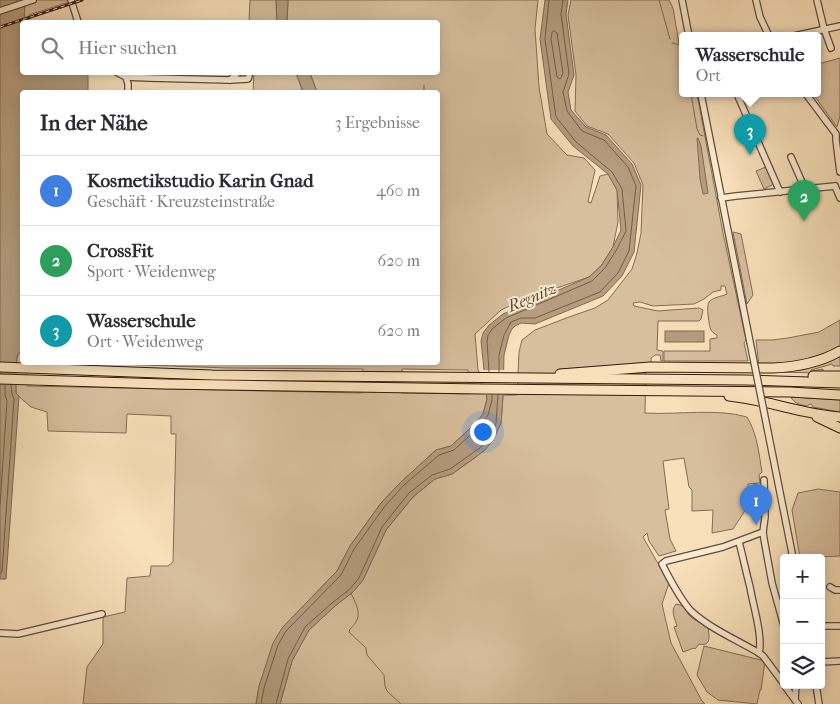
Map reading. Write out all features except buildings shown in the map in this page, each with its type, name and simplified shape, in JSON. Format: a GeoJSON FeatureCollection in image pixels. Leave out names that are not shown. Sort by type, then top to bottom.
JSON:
{"type":"FeatureCollection","features":[{"type":"Feature","properties":{"kind":"highway"},"geometry":{"type":"LineString","coordinates":[[0,367],[212,375],[530,379],[790,367],[814,362],[840,351]]}},
{"type":"Feature","properties":{"kind":"highway"},"geometry":{"type":"LineString","coordinates":[[530,379],[560,374],[610,375]]}},
{"type":"Feature","properties":{"kind":"highway"},"geometry":{"type":"LineString","coordinates":[[660,374],[697,376],[719,374],[840,376]]}},
{"type":"Feature","properties":{"kind":"highway"},"geometry":{"type":"LineString","coordinates":[[660,374],[746,380],[840,383]]}},
{"type":"Feature","properties":{"kind":"highway"},"geometry":{"type":"LineString","coordinates":[[0,379],[462,389],[790,392],[840,395]]}},
{"type":"Feature","properties":{"kind":"highway"},"geometry":{"type":"LineString","coordinates":[[663,390],[747,398],[840,417]]}},
{"type":"Feature","properties":{"kind":"highway"},"geometry":{"type":"LineString","coordinates":[[790,408],[840,428]]}},
{"type":"Feature","properties":{"kind":"street"},"geometry":{"type":"LineString","coordinates":[[0,11],[33,0]]}},
{"type":"Feature","properties":{"kind":"street"},"geometry":{"type":"LineString","coordinates":[[71,0],[77,20]]}},
{"type":"Feature","properties":{"kind":"street"},"geometry":{"type":"LineString","coordinates":[[682,0],[688,32]]}},
{"type":"Feature","properties":{"kind":"street"},"geometry":{"type":"LineString","coordinates":[[756,0],[760,17],[767,32]]}},
{"type":"Feature","properties":{"kind":"street"},"geometry":{"type":"LineString","coordinates":[[816,0],[830,48]]}},
{"type":"Feature","properties":{"kind":"street"},"geometry":{"type":"LineString","coordinates":[[811,32],[840,26]]}},
{"type":"Feature","properties":{"kind":"street"},"geometry":{"type":"LineString","coordinates":[[122,75],[126,77],[230,80],[246,80],[250,75]]}},
{"type":"Feature","properties":{"kind":"street"},"geometry":{"type":"LineString","coordinates":[[230,80],[236,75]]}},
{"type":"Feature","properties":{"kind":"street"},"geometry":{"type":"LineString","coordinates":[[126,77],[128,90]]}},
{"type":"Feature","properties":{"kind":"street"},"geometry":{"type":"LineString","coordinates":[[701,97],[793,554]]}},
{"type":"Feature","properties":{"kind":"street"},"geometry":{"type":"LineString","coordinates":[[738,97],[780,192]]}},
{"type":"Feature","properties":{"kind":"street"},"geometry":{"type":"LineString","coordinates":[[808,97],[838,134],[836,140],[840,172]]}},
{"type":"Feature","properties":{"kind":"street"},"geometry":{"type":"LineString","coordinates":[[790,157],[805,189]]}},
{"type":"Feature","properties":{"kind":"street"},"geometry":{"type":"LineString","coordinates":[[721,198],[835,186],[840,181]]}},
{"type":"Feature","properties":{"kind":"street"},"geometry":{"type":"LineString","coordinates":[[835,186],[840,198]]}},
{"type":"Feature","properties":{"kind":"street"},"geometry":{"type":"LineString","coordinates":[[764,480],[765,517],[763,532],[772,583],[780,612]]}},
{"type":"Feature","properties":{"kind":"street"},"geometry":{"type":"LineString","coordinates":[[763,532],[739,542],[666,561],[662,564],[683,601],[692,611],[708,624],[758,653],[767,661],[780,679]]}},
{"type":"Feature","properties":{"kind":"street"},"geometry":{"type":"LineString","coordinates":[[739,542],[757,622],[760,647],[758,653]]}},
{"type":"Feature","properties":{"kind":"street"},"geometry":{"type":"LineString","coordinates":[[830,587],[840,590]]}},
{"type":"Feature","properties":{"kind":"street"},"geometry":{"type":"LineString","coordinates":[[0,633],[18,634],[102,614]]}},
{"type":"Feature","properties":{"kind":"street"},"geometry":{"type":"LineString","coordinates":[[825,626],[840,626]]}},
{"type":"Feature","properties":{"kind":"street"},"geometry":{"type":"LineString","coordinates":[[825,662],[840,662]]}},
{"type":"Feature","properties":{"kind":"street"},"geometry":{"type":"LineString","coordinates":[[787,689],[797,702]]}},
{"type":"Feature","properties":{"kind":"street"},"geometry":{"type":"LineString","coordinates":[[796,689],[797,702]]}},
{"type":"Feature","properties":{"kind":"street"},"geometry":{"type":"LineString","coordinates":[[817,689],[819,704]]}},
{"type":"Feature","properties":{"kind":"shaded area"},"geometry":{"type":"Polygon","coordinates":[[[25,0],[75,0],[29,15],[29,20],[24,20],[25,0]]]}},
{"type":"Feature","properties":{"kind":"shaded area"},"geometry":{"type":"Polygon","coordinates":[[[250,0],[276,0],[277,20],[249,20],[250,0]]]}},
{"type":"Feature","properties":{"kind":"shaded area"},"geometry":{"type":"Polygon","coordinates":[[[288,0],[538,0],[535,29],[539,87],[547,134],[567,155],[584,158],[595,170],[588,202],[591,203],[600,176],[608,174],[617,190],[618,222],[613,247],[601,266],[589,277],[522,300],[501,310],[475,334],[478,370],[485,381],[487,399],[483,414],[451,446],[436,450],[381,503],[350,546],[337,571],[282,628],[259,686],[256,704],[83,704],[87,667],[103,644],[103,617],[125,612],[127,578],[150,576],[151,566],[168,566],[173,562],[176,434],[171,434],[171,416],[127,414],[126,433],[48,431],[47,412],[31,407],[16,393],[16,363],[20,352],[20,365],[27,365],[27,386],[362,393],[363,369],[145,365],[440,365],[440,90],[316,90],[311,75],[440,75],[440,20],[287,20],[288,0]],[[402,369],[402,393],[469,394],[468,370],[402,369]]]}},
{"type":"Feature","properties":{"kind":"shaded area"},"geometry":{"type":"Polygon","coordinates":[[[571,0],[669,0],[673,8],[679,43],[679,97],[698,97],[723,233],[746,340],[744,343],[748,361],[664,361],[664,351],[710,351],[710,339],[717,338],[717,335],[710,328],[708,304],[713,299],[727,294],[725,286],[721,286],[721,290],[713,292],[694,304],[653,306],[640,302],[633,303],[634,306],[658,311],[699,308],[703,310],[699,321],[658,321],[657,350],[663,351],[663,361],[661,361],[660,355],[655,355],[651,358],[651,364],[646,364],[645,413],[710,412],[747,417],[759,451],[762,472],[759,475],[760,483],[748,484],[748,506],[733,529],[712,533],[713,510],[692,511],[692,490],[689,487],[684,458],[663,461],[669,509],[665,510],[670,539],[676,551],[659,556],[649,541],[647,533],[643,537],[669,583],[662,604],[671,643],[705,704],[280,704],[292,661],[309,630],[353,592],[363,580],[386,530],[413,497],[435,479],[452,474],[476,457],[501,423],[503,395],[517,395],[519,352],[522,340],[535,330],[595,308],[608,300],[632,269],[641,233],[643,185],[634,163],[608,134],[587,126],[575,111],[576,75],[568,15],[571,0]]]}},
{"type":"Feature","properties":{"kind":"shaded area"},"geometry":{"type":"Polygon","coordinates":[[[840,58],[840,116],[837,127],[815,97],[821,97],[821,63],[840,58]]]}},
{"type":"Feature","properties":{"kind":"shaded area"},"geometry":{"type":"Polygon","coordinates":[[[254,75],[297,75],[302,90],[253,90],[254,75]]]}},
{"type":"Feature","properties":{"kind":"shaded area"},"geometry":{"type":"Polygon","coordinates":[[[766,167],[774,184],[764,189],[756,171],[766,167]]]}},
{"type":"Feature","properties":{"kind":"shaded area"},"geometry":{"type":"Polygon","coordinates":[[[733,232],[741,234],[753,295],[747,304],[733,232]]]}},
{"type":"Feature","properties":{"kind":"shaded area"},"geometry":{"type":"Polygon","coordinates":[[[840,320],[840,347],[818,358],[803,362],[759,366],[756,340],[788,338],[819,332],[840,320]]]}},
{"type":"Feature","properties":{"kind":"shaded area"},"geometry":{"type":"Polygon","coordinates":[[[840,354],[840,366],[833,366],[832,364],[811,370],[823,369],[823,373],[767,372],[840,354]]]}},
{"type":"Feature","properties":{"kind":"shaded area"},"geometry":{"type":"Polygon","coordinates":[[[791,397],[840,400],[840,412],[813,407],[810,404],[807,406],[801,405],[791,397]]]}},
{"type":"Feature","properties":{"kind":"shaded area"},"geometry":{"type":"Polygon","coordinates":[[[818,489],[840,492],[840,556],[799,554],[792,510],[798,493],[818,489]]]}},
{"type":"Feature","properties":{"kind":"shaded area"},"geometry":{"type":"Polygon","coordinates":[[[676,604],[683,607],[695,620],[708,627],[709,640],[706,644],[699,644],[695,649],[683,652],[674,627],[677,626],[673,612],[676,604]]]}},
{"type":"Feature","properties":{"kind":"shaded area"},"geometry":{"type":"Polygon","coordinates":[[[704,646],[765,661],[757,704],[718,700],[707,692],[697,675],[704,646]]]}},
{"type":"Feature","properties":{"kind":"water"},"geometry":{"type":"Polygon","coordinates":[[[0,0],[25,0],[24,20],[20,20],[20,75],[88,75],[88,90],[20,90],[20,352],[17,356],[16,375],[16,393],[19,396],[6,579],[0,579],[0,0]]]}},
{"type":"Feature","properties":{"kind":"water"},"geometry":{"type":"Polygon","coordinates":[[[276,0],[288,0],[287,20],[277,20],[276,0]]]}},
{"type":"Feature","properties":{"kind":"water"},"geometry":{"type":"Polygon","coordinates":[[[545,0],[568,0],[566,14],[574,75],[568,92],[571,110],[586,127],[606,135],[632,164],[641,185],[634,252],[622,276],[603,296],[535,324],[521,323],[512,329],[504,355],[501,423],[494,439],[484,451],[452,474],[435,479],[413,497],[386,530],[363,580],[353,592],[309,630],[292,661],[280,704],[256,704],[259,686],[273,643],[282,628],[337,571],[350,546],[381,503],[436,450],[451,446],[483,414],[487,399],[481,341],[483,333],[489,325],[503,314],[589,277],[601,266],[621,230],[617,190],[608,174],[573,146],[551,119],[540,39],[545,0]]]}},
{"type":"Feature","properties":{"kind":"water"},"geometry":{"type":"Polygon","coordinates":[[[297,75],[311,75],[316,90],[302,90],[297,75]]]}},
{"type":"Feature","properties":{"kind":"water"},"geometry":{"type":"Polygon","coordinates":[[[697,138],[701,146],[708,193],[705,194],[703,194],[700,179],[697,138]]]}},
{"type":"Feature","properties":{"kind":"water"},"geometry":{"type":"Polygon","coordinates":[[[665,331],[704,331],[704,342],[665,342],[665,331]]]}},
{"type":"Feature","properties":{"kind":"pier"},"geometry":{"type":"Polygon","coordinates":[[[481,370],[507,370],[506,395],[484,395],[481,370]]]}},
{"type":"Feature","properties":{"kind":"waterway"},"geometry":{"type":"LineString","coordinates":[[659,0],[670,39]]}},
{"type":"Feature","properties":{"kind":"waterway"},"geometry":{"type":"LineString","coordinates":[[672,43],[679,45]]}},
{"type":"Feature","properties":{"kind":"waterway"},"geometry":{"type":"LineString","coordinates":[[424,85],[424,90]]}},
{"type":"Feature","properties":{"kind":"waterway"},"geometry":{"type":"LineString","coordinates":[[692,97],[697,129],[700,135],[703,136]]}},
{"type":"Feature","properties":{"kind":"waterway"},"geometry":{"type":"LineString","coordinates":[[351,593],[357,607],[358,616],[349,632],[366,648],[367,655],[384,675],[387,691],[401,704]]}},
{"type":"Feature","properties":{"kind":"railway"},"geometry":{"type":"LineString","coordinates":[[21,20],[82,0]]}},
{"type":"Feature","properties":{"kind":"railway"},"geometry":{"type":"LineString","coordinates":[[0,27],[20,20]]}},
{"type":"Feature","properties":{"kind":"place","name":"Wasserschule"},"geometry":{"type":"Point","coordinates":[750,155]}},
{"type":"Feature","properties":{"kind":"place","name":"CrossFit"},"geometry":{"type":"Point","coordinates":[804,221]}},
{"type":"Feature","properties":{"kind":"place","name":"Kosmetikstudio Karin Gnad"},"geometry":{"type":"Point","coordinates":[756,525]}},
{"type":"Feature","properties":{"kind":"water label","name":"Regnitz"},"geometry":{"type":"Point","coordinates":[532,297]}}]}
